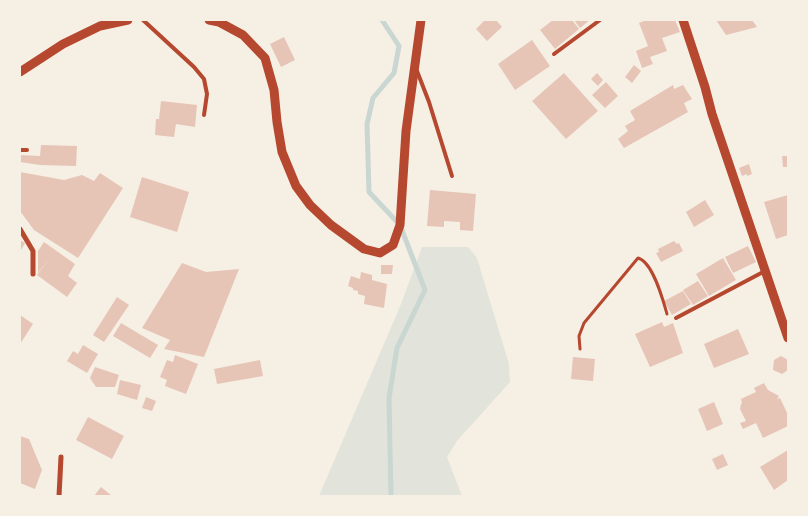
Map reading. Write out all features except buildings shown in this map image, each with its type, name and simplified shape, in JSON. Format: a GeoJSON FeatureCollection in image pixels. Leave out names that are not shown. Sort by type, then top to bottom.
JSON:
{"type":"FeatureCollection","features":[{"type":"Feature","properties":{"kind":"street"},"geometry":{"type":"LineString","coordinates":[[20,72],[63,44],[100,26],[128,20]]}},
{"type":"Feature","properties":{"kind":"street"},"geometry":{"type":"LineString","coordinates":[[209,20],[218,21],[243,35],[265,58],[274,90],[282,152],[296,186],[310,205],[331,225],[364,249],[380,253],[393,245],[400,225],[406,131],[422,20]]}},
{"type":"Feature","properties":{"kind":"street"},"geometry":{"type":"LineString","coordinates":[[683,20],[712,114],[788,338]]}},
{"type":"Feature","properties":{"kind":"street"},"geometry":{"type":"LineString","coordinates":[[20,228],[32,251],[33,274]]}},
{"type":"Feature","properties":{"kind":"street"},"geometry":{"type":"LineString","coordinates":[[59,496],[61,457]]}},
{"type":"Feature","properties":{"kind":"lane"},"geometry":{"type":"LineString","coordinates":[[143,20],[194,67],[204,79],[207,94],[204,115]]}},
{"type":"Feature","properties":{"kind":"lane"},"geometry":{"type":"LineString","coordinates":[[554,54],[600,20]]}},
{"type":"Feature","properties":{"kind":"lane"},"geometry":{"type":"LineString","coordinates":[[415,67],[429,102],[452,176]]}},
{"type":"Feature","properties":{"kind":"lane"},"geometry":{"type":"LineString","coordinates":[[20,150],[27,150]]}},
{"type":"Feature","properties":{"kind":"lane"},"geometry":{"type":"LineString","coordinates":[[676,318],[765,271]]}},
{"type":"Feature","properties":{"kind":"path"},"geometry":{"type":"LineString","coordinates":[[580,349],[579,336],[584,323],[638,258],[641,258],[647,264],[652,273],[668,319],[676,318]]}},
{"type":"Feature","properties":{"kind":"shaded area"},"geometry":{"type":"Polygon","coordinates":[[[422,247],[468,247],[477,258],[509,364],[510,382],[457,441],[447,457],[462,496],[319,496],[401,304],[422,247]]]}},
{"type":"Feature","properties":{"kind":"waterway"},"geometry":{"type":"LineString","coordinates":[[382,20],[399,46],[394,73],[373,98],[367,124],[369,192],[400,225],[425,290],[397,348],[389,398],[391,496]]}}]}
